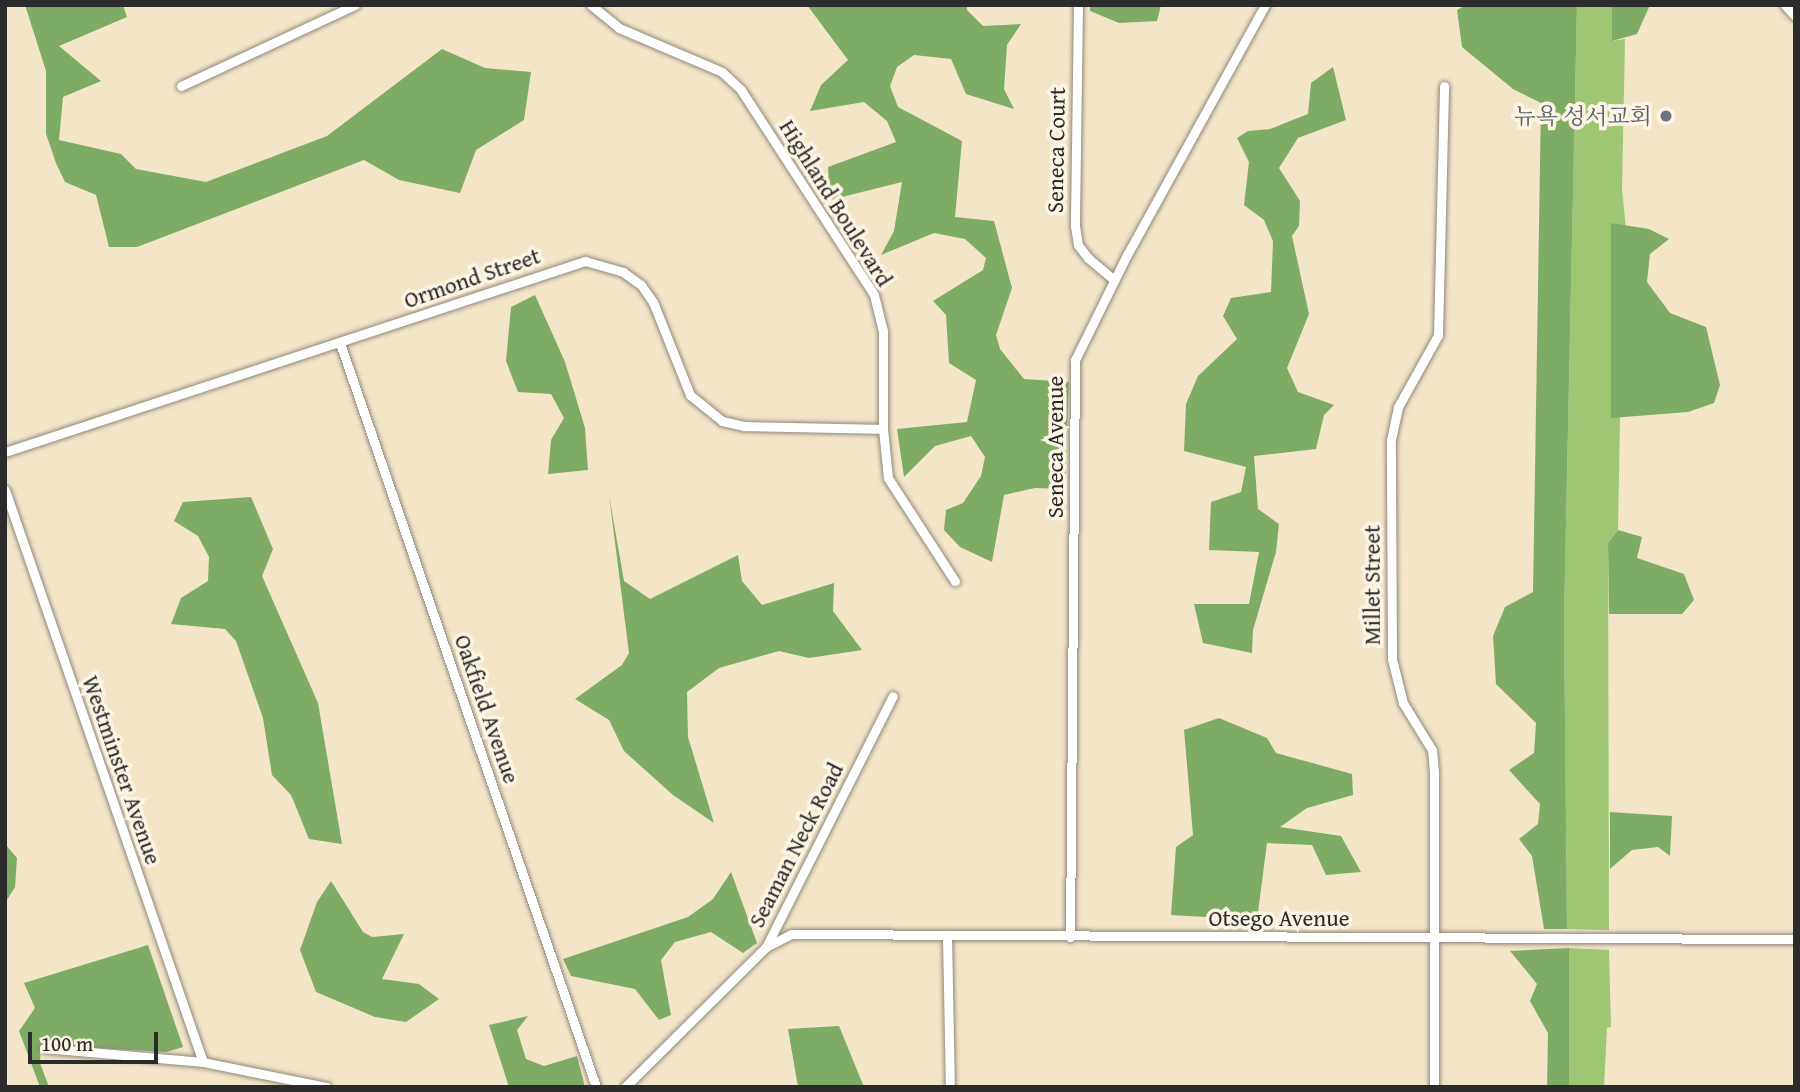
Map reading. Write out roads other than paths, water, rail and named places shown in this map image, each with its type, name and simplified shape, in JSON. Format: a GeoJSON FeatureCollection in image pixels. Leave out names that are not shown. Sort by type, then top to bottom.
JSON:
{"type":"FeatureCollection","features":[{"type":"Feature","properties":{"kind":"street"},"geometry":{"type":"LineString","coordinates":[[181,86],[355,5]]}},
{"type":"Feature","properties":{"kind":"street","name":"Highland Boulevard"},"geometry":{"type":"LineString","coordinates":[[591,5],[619,28],[722,72],[741,90],[880,309],[883,429],[888,478],[955,581]]}},
{"type":"Feature","properties":{"kind":"street","name":"Seneca Court"},"geometry":{"type":"LineString","coordinates":[[1078,5],[1074,226],[1078,245],[1088,258],[1114,280]]}},
{"type":"Feature","properties":{"kind":"street","name":"Seneca Avenue"},"geometry":{"type":"LineString","coordinates":[[1070,937],[1075,360],[1114,280],[1265,5]]}},
{"type":"Feature","properties":{"kind":"street"},"geometry":{"type":"LineString","coordinates":[[1784,5],[1795,16]]}},
{"type":"Feature","properties":{"kind":"street","name":"Millet Street"},"geometry":{"type":"LineString","coordinates":[[1434,1087],[1432,750],[1403,703],[1392,659],[1391,440],[1398,407],[1438,335],[1444,86]]}},
{"type":"Feature","properties":{"kind":"street","name":"Ormond Street"},"geometry":{"type":"LineString","coordinates":[[5,452],[585,261],[602,264],[641,285],[653,302],[690,395],[722,421],[744,426],[883,429]]}},
{"type":"Feature","properties":{"kind":"street","name":"Oakfield Avenue"},"geometry":{"type":"LineString","coordinates":[[340,343],[596,1087]]}},
{"type":"Feature","properties":{"kind":"street","name":"Westminster Avenue"},"geometry":{"type":"LineString","coordinates":[[5,491],[203,1062]]}},
{"type":"Feature","properties":{"kind":"street","name":"Seaman Neck Road"},"geometry":{"type":"LineString","coordinates":[[625,1087],[765,947],[893,696]]}},
{"type":"Feature","properties":{"kind":"street","name":"Otsego Avenue"},"geometry":{"type":"LineString","coordinates":[[765,947],[792,934],[1795,939]]}},
{"type":"Feature","properties":{"kind":"street"},"geometry":{"type":"LineString","coordinates":[[947,936],[950,1087]]}},
{"type":"Feature","properties":{"kind":"street"},"geometry":{"type":"LineString","coordinates":[[44,1048],[203,1062],[327,1087]]}},
{"type":"Feature","properties":{"kind":"place","name":"뉴욕 성서교회"},"geometry":{"type":"Point","coordinates":[1666,116]}}]}
